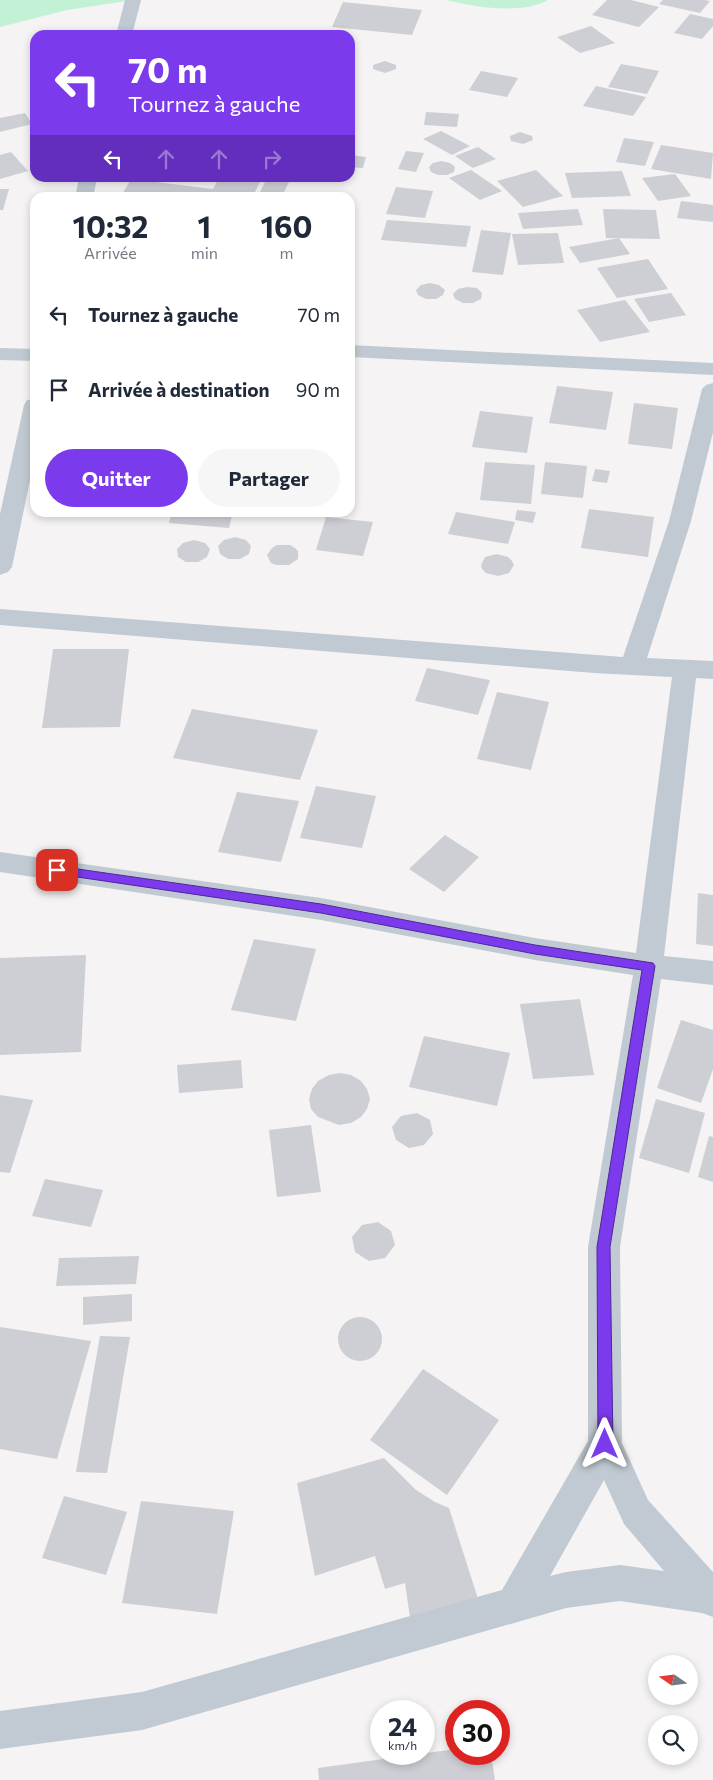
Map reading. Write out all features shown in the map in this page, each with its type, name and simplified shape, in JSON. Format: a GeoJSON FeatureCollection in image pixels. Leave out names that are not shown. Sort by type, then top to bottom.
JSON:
{"type":"FeatureCollection","features":[{"type":"Feature","properties":{"kind":"street"},"geometry":{"type":"LineString","coordinates":[[125,30],[133,0]]}},
{"type":"Feature","properties":{"kind":"street"},"geometry":{"type":"LineString","coordinates":[[355,351],[713,369]]}},
{"type":"Feature","properties":{"kind":"street"},"geometry":{"type":"LineString","coordinates":[[0,354],[30,355]]}},
{"type":"Feature","properties":{"kind":"street"},"geometry":{"type":"LineString","coordinates":[[632,666],[680,521],[713,389]]}},
{"type":"Feature","properties":{"kind":"street"},"geometry":{"type":"LineString","coordinates":[[0,567],[30,428]]}},
{"type":"Feature","properties":{"kind":"street"},"geometry":{"type":"LineString","coordinates":[[0,617],[632,666],[699,669],[604,1247],[605,1444],[636,1512],[712,1597]]}},
{"type":"Feature","properties":{"kind":"street"},"geometry":{"type":"LineString","coordinates":[[0,862],[321,909],[535,949],[649,966],[713,972]]}},
{"type":"Feature","properties":{"kind":"street"},"geometry":{"type":"LineString","coordinates":[[513,1606],[605,1444]]}},
{"type":"Feature","properties":{"kind":"street"},"geometry":{"type":"LineString","coordinates":[[0,1730],[142,1711],[566,1590],[620,1583],[712,1597]]}},
{"type":"Feature","properties":{"kind":"green space"},"geometry":{"type":"Polygon","coordinates":[[[0,0],[133,0],[67,10],[0,27],[0,0]]]}},
{"type":"Feature","properties":{"kind":"green space"},"geometry":{"type":"Polygon","coordinates":[[[446,0],[548,0],[537,5],[525,7],[498,8],[446,0]]]}},
{"type":"Feature","properties":{"kind":"building"},"geometry":{"type":"Polygon","coordinates":[[[607,0],[631,0],[659,7],[639,27],[592,15],[607,0]]]}},
{"type":"Feature","properties":{"kind":"building"},"geometry":{"type":"Polygon","coordinates":[[[663,0],[710,1],[700,13],[659,4],[663,0]]]}},
{"type":"Feature","properties":{"kind":"building"},"geometry":{"type":"Polygon","coordinates":[[[343,2],[422,10],[412,35],[332,27],[343,2]]]}},
{"type":"Feature","properties":{"kind":"building"},"geometry":{"type":"Polygon","coordinates":[[[690,14],[713,19],[713,26],[702,39],[674,33],[690,14]]]}},
{"type":"Feature","properties":{"kind":"building"},"geometry":{"type":"Polygon","coordinates":[[[591,26],[615,43],[580,53],[557,37],[591,26]]]}},
{"type":"Feature","properties":{"kind":"building"},"geometry":{"type":"Polygon","coordinates":[[[385,61],[396,65],[396,69],[385,73],[373,69],[373,65],[385,61]]]}},
{"type":"Feature","properties":{"kind":"building"},"geometry":{"type":"Polygon","coordinates":[[[621,64],[659,71],[647,94],[608,87],[621,64]]]}},
{"type":"Feature","properties":{"kind":"building"},"geometry":{"type":"Polygon","coordinates":[[[481,71],[518,78],[507,97],[469,90],[481,71]]]}},
{"type":"Feature","properties":{"kind":"building"},"geometry":{"type":"Polygon","coordinates":[[[596,86],[646,97],[633,116],[583,106],[596,86]]]}},
{"type":"Feature","properties":{"kind":"building"},"geometry":{"type":"Polygon","coordinates":[[[426,112],[459,114],[457,127],[424,125],[426,112]]]}},
{"type":"Feature","properties":{"kind":"building"},"geometry":{"type":"Polygon","coordinates":[[[25,113],[30,124],[0,132],[0,118],[25,113]]]}},
{"type":"Feature","properties":{"kind":"building"},"geometry":{"type":"Polygon","coordinates":[[[441,131],[470,146],[452,155],[423,139],[441,131]]]}},
{"type":"Feature","properties":{"kind":"building"},"geometry":{"type":"Polygon","coordinates":[[[520,132],[532,136],[533,140],[523,144],[511,141],[510,136],[520,132]]]}},
{"type":"Feature","properties":{"kind":"building"},"geometry":{"type":"Polygon","coordinates":[[[624,138],[654,142],[645,166],[616,162],[624,138]]]}},
{"type":"Feature","properties":{"kind":"building"},"geometry":{"type":"Polygon","coordinates":[[[661,145],[713,153],[711,179],[651,169],[661,145]]]}},
{"type":"Feature","properties":{"kind":"building"},"geometry":{"type":"Polygon","coordinates":[[[478,147],[496,159],[473,168],[455,156],[478,147]]]}},
{"type":"Feature","properties":{"kind":"building"},"geometry":{"type":"Polygon","coordinates":[[[406,151],[424,153],[416,172],[398,169],[406,151]]]}},
{"type":"Feature","properties":{"kind":"building"},"geometry":{"type":"Polygon","coordinates":[[[11,152],[28,171],[0,179],[0,155],[11,152]]]}},
{"type":"Feature","properties":{"kind":"building"},"geometry":{"type":"Polygon","coordinates":[[[355,156],[366,157],[363,168],[355,167],[355,156]]]}},
{"type":"Feature","properties":{"kind":"building"},"geometry":{"type":"Polygon","coordinates":[[[441,161],[450,163],[455,167],[454,172],[447,175],[438,175],[431,172],[429,167],[433,163],[441,161]]]}},
{"type":"Feature","properties":{"kind":"building"},"geometry":{"type":"Polygon","coordinates":[[[471,170],[502,191],[480,200],[449,178],[471,170]]]}},
{"type":"Feature","properties":{"kind":"building"},"geometry":{"type":"Polygon","coordinates":[[[536,170],[563,196],[523,207],[497,181],[536,170]]]}},
{"type":"Feature","properties":{"kind":"building"},"geometry":{"type":"Polygon","coordinates":[[[622,171],[631,196],[572,198],[565,173],[622,171]]]}},
{"type":"Feature","properties":{"kind":"building"},"geometry":{"type":"Polygon","coordinates":[[[675,174],[691,196],[658,201],[642,178],[675,174]]]}},
{"type":"Feature","properties":{"kind":"building"},"geometry":{"type":"Polygon","coordinates":[[[129,182],[156,182],[213,189],[217,182],[260,182],[255,192],[123,192],[129,182]]]}},
{"type":"Feature","properties":{"kind":"building"},"geometry":{"type":"Polygon","coordinates":[[[265,182],[289,182],[284,192],[260,192],[265,182]]]}},
{"type":"Feature","properties":{"kind":"building"},"geometry":{"type":"Polygon","coordinates":[[[396,187],[433,191],[425,218],[386,214],[396,187]]]}},
{"type":"Feature","properties":{"kind":"building"},"geometry":{"type":"Polygon","coordinates":[[[0,189],[9,189],[3,210],[0,210],[0,189]]]}},
{"type":"Feature","properties":{"kind":"building"},"geometry":{"type":"Polygon","coordinates":[[[681,201],[713,205],[713,222],[677,218],[681,201]]]}},
{"type":"Feature","properties":{"kind":"building"},"geometry":{"type":"Polygon","coordinates":[[[578,209],[583,225],[523,229],[518,213],[578,209]]]}},
{"type":"Feature","properties":{"kind":"building"},"geometry":{"type":"Polygon","coordinates":[[[603,209],[656,210],[660,239],[606,238],[603,209]]]}},
{"type":"Feature","properties":{"kind":"building"},"geometry":{"type":"Polygon","coordinates":[[[387,220],[471,226],[466,247],[381,240],[387,220]]]}},
{"type":"Feature","properties":{"kind":"building"},"geometry":{"type":"Polygon","coordinates":[[[481,230],[511,233],[503,275],[472,272],[481,230]]]}},
{"type":"Feature","properties":{"kind":"building"},"geometry":{"type":"Polygon","coordinates":[[[558,233],[564,263],[518,265],[512,234],[558,233]]]}},
{"type":"Feature","properties":{"kind":"building"},"geometry":{"type":"Polygon","coordinates":[[[619,238],[630,254],[580,263],[569,247],[619,238]]]}},
{"type":"Feature","properties":{"kind":"building"},"geometry":{"type":"Polygon","coordinates":[[[648,259],[668,289],[617,298],[597,268],[648,259]]]}},
{"type":"Feature","properties":{"kind":"building"},"geometry":{"type":"Polygon","coordinates":[[[430,283],[439,285],[445,290],[443,295],[436,299],[426,299],[418,295],[416,290],[421,285],[430,283]]]}},
{"type":"Feature","properties":{"kind":"building"},"geometry":{"type":"Polygon","coordinates":[[[467,287],[477,288],[482,293],[481,299],[473,303],[463,303],[455,299],[453,294],[458,289],[467,287]]]}},
{"type":"Feature","properties":{"kind":"building"},"geometry":{"type":"Polygon","coordinates":[[[671,293],[686,315],[649,322],[634,299],[671,293]]]}},
{"type":"Feature","properties":{"kind":"building"},"geometry":{"type":"Polygon","coordinates":[[[625,300],[650,332],[600,342],[577,310],[625,300]]]}},
{"type":"Feature","properties":{"kind":"building"},"geometry":{"type":"Polygon","coordinates":[[[557,386],[613,392],[606,430],[549,423],[557,386]]]}},
{"type":"Feature","properties":{"kind":"building"},"geometry":{"type":"Polygon","coordinates":[[[634,403],[678,408],[672,449],[628,444],[634,403]]]}},
{"type":"Feature","properties":{"kind":"building"},"geometry":{"type":"Polygon","coordinates":[[[480,411],[533,417],[527,453],[472,447],[480,411]]]}},
{"type":"Feature","properties":{"kind":"building"},"geometry":{"type":"Polygon","coordinates":[[[485,462],[535,465],[531,504],[480,500],[485,462]]]}},
{"type":"Feature","properties":{"kind":"building"},"geometry":{"type":"Polygon","coordinates":[[[545,462],[587,466],[583,498],[541,494],[545,462]]]}},
{"type":"Feature","properties":{"kind":"building"},"geometry":{"type":"Polygon","coordinates":[[[595,469],[610,471],[607,483],[592,481],[595,469]]]}},
{"type":"Feature","properties":{"kind":"building"},"geometry":{"type":"Polygon","coordinates":[[[589,509],[654,517],[648,557],[581,548],[589,509]]]}},
{"type":"Feature","properties":{"kind":"building"},"geometry":{"type":"Polygon","coordinates":[[[517,510],[536,512],[533,523],[515,520],[517,510]]]}},
{"type":"Feature","properties":{"kind":"building"},"geometry":{"type":"Polygon","coordinates":[[[456,512],[515,522],[508,544],[448,534],[456,512]]]}},
{"type":"Feature","properties":{"kind":"building"},"geometry":{"type":"Polygon","coordinates":[[[171,517],[232,517],[229,528],[169,523],[171,517]]]}},
{"type":"Feature","properties":{"kind":"building"},"geometry":{"type":"Polygon","coordinates":[[[326,517],[373,522],[363,556],[316,550],[326,517]]]}},
{"type":"Feature","properties":{"kind":"building"},"geometry":{"type":"Polygon","coordinates":[[[235,537],[246,540],[251,546],[249,554],[240,559],[228,559],[220,554],[218,546],[224,540],[235,537]]]}},
{"type":"Feature","properties":{"kind":"building"},"geometry":{"type":"Polygon","coordinates":[[[194,540],[205,543],[210,549],[207,557],[198,562],[186,562],[178,557],[177,549],[183,543],[194,540]]]}},
{"type":"Feature","properties":{"kind":"building"},"geometry":{"type":"Polygon","coordinates":[[[277,545],[290,545],[295,548],[298,551],[298,559],[289,565],[271,563],[267,555],[277,545]]]}},
{"type":"Feature","properties":{"kind":"building"},"geometry":{"type":"Polygon","coordinates":[[[497,554],[508,557],[512,561],[514,565],[509,573],[498,576],[486,573],[482,569],[481,565],[485,557],[497,554]]]}},
{"type":"Feature","properties":{"kind":"building"},"geometry":{"type":"Polygon","coordinates":[[[53,649],[129,649],[120,727],[42,728],[53,649]]]}},
{"type":"Feature","properties":{"kind":"building"},"geometry":{"type":"Polygon","coordinates":[[[427,668],[490,680],[478,715],[415,701],[427,668]]]}},
{"type":"Feature","properties":{"kind":"building"},"geometry":{"type":"Polygon","coordinates":[[[497,692],[549,702],[531,770],[477,759],[497,692]]]}},
{"type":"Feature","properties":{"kind":"building"},"geometry":{"type":"Polygon","coordinates":[[[192,709],[318,730],[300,780],[173,758],[192,709]]]}},
{"type":"Feature","properties":{"kind":"building"},"geometry":{"type":"Polygon","coordinates":[[[316,786],[376,796],[362,848],[300,838],[316,786]]]}},
{"type":"Feature","properties":{"kind":"building"},"geometry":{"type":"Polygon","coordinates":[[[237,792],[299,801],[281,862],[218,852],[237,792]]]}},
{"type":"Feature","properties":{"kind":"building"},"geometry":{"type":"Polygon","coordinates":[[[445,835],[479,857],[444,892],[409,869],[445,835]]]}},
{"type":"Feature","properties":{"kind":"building"},"geometry":{"type":"Polygon","coordinates":[[[698,893],[713,895],[713,946],[696,944],[698,893]]]}},
{"type":"Feature","properties":{"kind":"building"},"geometry":{"type":"Polygon","coordinates":[[[254,939],[316,949],[296,1021],[231,1010],[254,939]]]}},
{"type":"Feature","properties":{"kind":"building"},"geometry":{"type":"Polygon","coordinates":[[[86,955],[81,1052],[0,1055],[0,958],[86,955]]]}},
{"type":"Feature","properties":{"kind":"building"},"geometry":{"type":"Polygon","coordinates":[[[580,999],[594,1075],[533,1079],[520,1004],[580,999]]]}},
{"type":"Feature","properties":{"kind":"building"},"geometry":{"type":"Polygon","coordinates":[[[681,1020],[713,1030],[713,1069],[701,1103],[657,1088],[681,1020]]]}},
{"type":"Feature","properties":{"kind":"building"},"geometry":{"type":"Polygon","coordinates":[[[424,1036],[510,1053],[497,1106],[409,1087],[424,1036]]]}},
{"type":"Feature","properties":{"kind":"building"},"geometry":{"type":"Polygon","coordinates":[[[241,1060],[243,1088],[179,1093],[177,1065],[241,1060]]]}},
{"type":"Feature","properties":{"kind":"building"},"geometry":{"type":"Polygon","coordinates":[[[340,1073],[351,1075],[361,1081],[367,1089],[370,1099],[367,1109],[361,1117],[351,1123],[339,1125],[318,1117],[311,1109],[309,1099],[312,1089],[318,1081],[329,1075],[340,1073]]]}},
{"type":"Feature","properties":{"kind":"building"},"geometry":{"type":"Polygon","coordinates":[[[0,1095],[33,1100],[10,1173],[0,1172],[0,1095]]]}},
{"type":"Feature","properties":{"kind":"building"},"geometry":{"type":"Polygon","coordinates":[[[656,1099],[705,1113],[689,1173],[639,1158],[656,1099]]]}},
{"type":"Feature","properties":{"kind":"building"},"geometry":{"type":"Polygon","coordinates":[[[417,1113],[430,1120],[433,1134],[424,1145],[409,1148],[396,1140],[392,1127],[401,1116],[417,1113]]]}},
{"type":"Feature","properties":{"kind":"building"},"geometry":{"type":"Polygon","coordinates":[[[311,1125],[321,1192],[277,1197],[269,1130],[311,1125]]]}},
{"type":"Feature","properties":{"kind":"building"},"geometry":{"type":"Polygon","coordinates":[[[709,1136],[713,1137],[713,1182],[698,1177],[709,1136]]]}},
{"type":"Feature","properties":{"kind":"building"},"geometry":{"type":"Polygon","coordinates":[[[45,1179],[103,1190],[91,1227],[32,1216],[45,1179]]]}},
{"type":"Feature","properties":{"kind":"building"},"geometry":{"type":"Polygon","coordinates":[[[378,1222],[391,1231],[395,1245],[385,1258],[369,1261],[355,1252],[352,1237],[362,1225],[378,1222]]]}},
{"type":"Feature","properties":{"kind":"building"},"geometry":{"type":"Polygon","coordinates":[[[139,1256],[136,1284],[56,1286],[59,1258],[139,1256]]]}},
{"type":"Feature","properties":{"kind":"building"},"geometry":{"type":"Polygon","coordinates":[[[132,1294],[132,1321],[83,1325],[83,1297],[132,1294]]]}},
{"type":"Feature","properties":{"kind":"building"},"geometry":{"type":"Polygon","coordinates":[[[364,1317],[376,1323],[381,1330],[381,1348],[376,1355],[369,1360],[356,1361],[348,1358],[341,1351],[338,1335],[341,1327],[348,1320],[364,1317]]]}},
{"type":"Feature","properties":{"kind":"building"},"geometry":{"type":"Polygon","coordinates":[[[0,1327],[91,1341],[57,1459],[0,1449],[0,1327]]]}},
{"type":"Feature","properties":{"kind":"building"},"geometry":{"type":"Polygon","coordinates":[[[100,1336],[130,1337],[107,1473],[76,1472],[100,1336]]]}},
{"type":"Feature","properties":{"kind":"building"},"geometry":{"type":"Polygon","coordinates":[[[423,1369],[499,1420],[447,1495],[370,1440],[423,1369]]]}},
{"type":"Feature","properties":{"kind":"building"},"geometry":{"type":"Polygon","coordinates":[[[384,1458],[416,1490],[449,1508],[480,1605],[411,1624],[405,1583],[385,1589],[375,1556],[315,1576],[297,1483],[384,1458]]]}},
{"type":"Feature","properties":{"kind":"building"},"geometry":{"type":"Polygon","coordinates":[[[64,1496],[127,1512],[106,1575],[42,1558],[64,1496]]]}},
{"type":"Feature","properties":{"kind":"building"},"geometry":{"type":"Polygon","coordinates":[[[141,1501],[234,1511],[217,1614],[122,1603],[141,1501]]]}},
{"type":"Feature","properties":{"kind":"building"},"geometry":{"type":"Polygon","coordinates":[[[445,1751],[445,1765],[493,1765],[495,1780],[319,1780],[318,1768],[370,1761],[370,1765],[435,1765],[435,1752],[445,1751]]]}},
{"type":"Feature","properties":{"kind":"route"},"geometry":{"type":"LineString","coordinates":[[57,870],[321,909],[535,949],[649,966],[604,1247],[605,1444]]}}]}
